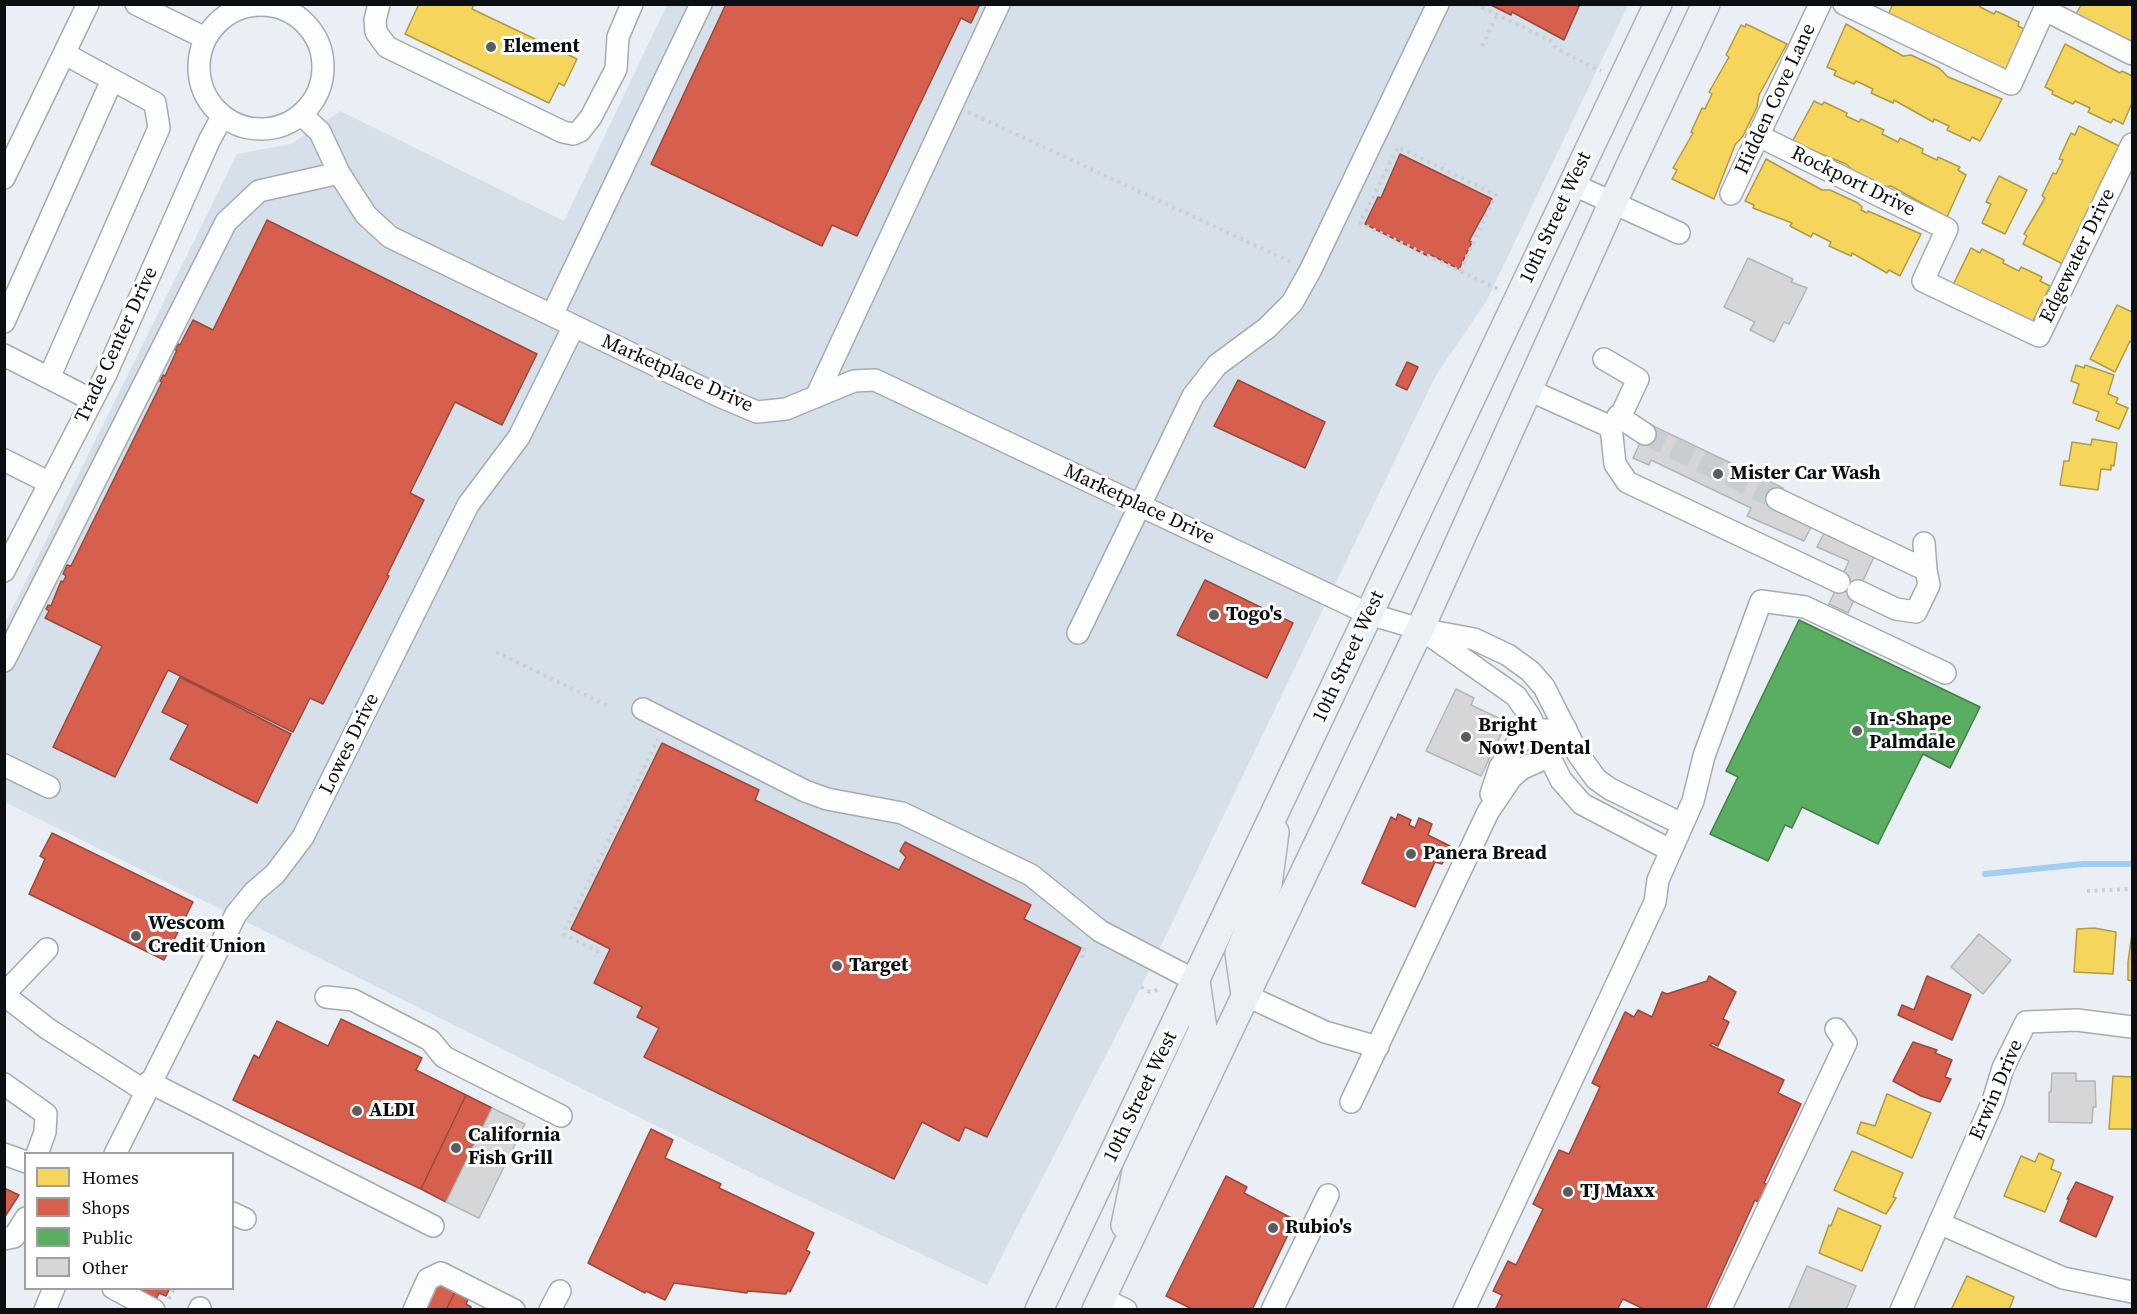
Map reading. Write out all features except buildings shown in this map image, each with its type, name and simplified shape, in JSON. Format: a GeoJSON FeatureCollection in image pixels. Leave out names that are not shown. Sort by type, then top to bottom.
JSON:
{"type":"FeatureCollection","features":[{"type":"Feature","properties":{"kind":"main road","name":"10th Street West"},"geometry":{"type":"LineString","coordinates":[[1039,1310],[1658,4]]}},
{"type":"Feature","properties":{"kind":"main road"},"geometry":{"type":"LineString","coordinates":[[1099,1304],[1420,629],[1613,202],[1706,4]]}},
{"type":"Feature","properties":{"kind":"main road"},"geometry":{"type":"LineString","coordinates":[[1245,995],[1239,953],[1268,885],[1278,807]]}},
{"type":"Feature","properties":{"kind":"main road"},"geometry":{"type":"LineString","coordinates":[[1117,1264],[1136,1172],[1203,1029],[1196,981]]}},
{"type":"Feature","properties":{"kind":"street"},"geometry":{"type":"LineString","coordinates":[[4,178],[12,145],[65,54],[88,4]]}},
{"type":"Feature","properties":{"kind":"street"},"geometry":{"type":"LineString","coordinates":[[136,4],[205,38]]}},
{"type":"Feature","properties":{"kind":"street"},"geometry":{"type":"LineString","coordinates":[[379,4],[375,20],[376,32],[387,47],[562,132],[573,134],[580,131],[591,117],[616,69],[618,37],[632,4]]}},
{"type":"Feature","properties":{"kind":"street"},"geometry":{"type":"LineString","coordinates":[[552,315],[701,4]]}},
{"type":"Feature","properties":{"kind":"street"},"geometry":{"type":"LineString","coordinates":[[816,397],[999,4]]}},
{"type":"Feature","properties":{"kind":"street"},"geometry":{"type":"LineString","coordinates":[[1078,633],[1193,396],[1217,365],[1267,328],[1292,303],[1310,271],[1438,4]]}},
{"type":"Feature","properties":{"kind":"street","name":"Hidden Cove Lane"},"geometry":{"type":"LineString","coordinates":[[1731,194],[1820,4]]}},
{"type":"Feature","properties":{"kind":"street"},"geometry":{"type":"LineString","coordinates":[[1844,4],[2012,84],[2046,7],[2133,54]]}},
{"type":"Feature","properties":{"kind":"street"},"geometry":{"type":"LineString","coordinates":[[268,5],[290,8],[306,23],[318,41],[324,62],[322,83],[313,103],[302,115],[282,126],[261,130],[240,126],[222,117],[208,100],[200,80],[199,58],[205,38],[226,15],[246,6],[268,5]]}},
{"type":"Feature","properties":{"kind":"street"},"geometry":{"type":"LineString","coordinates":[[49,378],[159,128],[155,103],[65,54]]}},
{"type":"Feature","properties":{"kind":"street"},"geometry":{"type":"LineString","coordinates":[[4,322],[112,80]]}},
{"type":"Feature","properties":{"kind":"street","name":"Marketplace Drive"},"geometry":{"type":"LineString","coordinates":[[302,115],[320,132],[339,173],[366,215],[390,237],[757,412],[786,409],[854,381],[875,380],[1370,614],[1420,629]]}},
{"type":"Feature","properties":{"kind":"street","name":"Trade Center Drive"},"geometry":{"type":"LineString","coordinates":[[4,572],[92,400],[222,117]]}},
{"type":"Feature","properties":{"kind":"street","name":"Rockport Drive"},"geometry":{"type":"LineString","coordinates":[[1760,135],[1947,229],[1923,281]]}},
{"type":"Feature","properties":{"kind":"street","name":"Edgewater Drive"},"geometry":{"type":"LineString","coordinates":[[1923,281],[2039,336],[2133,144]]}},
{"type":"Feature","properties":{"kind":"street"},"geometry":{"type":"LineString","coordinates":[[4,661],[226,222],[259,192],[339,173]]}},
{"type":"Feature","properties":{"kind":"street"},"geometry":{"type":"LineString","coordinates":[[1572,184],[1679,233]]}},
{"type":"Feature","properties":{"kind":"street","name":"Lowes Drive"},"geometry":{"type":"LineString","coordinates":[[116,1152],[147,1086],[236,914],[254,892],[276,874],[303,837],[468,505],[519,436],[574,326]]}},
{"type":"Feature","properties":{"kind":"street"},"geometry":{"type":"LineString","coordinates":[[4,355],[92,400]]}},
{"type":"Feature","properties":{"kind":"street"},"geometry":{"type":"LineString","coordinates":[[1604,360],[1638,379],[1615,422],[1615,464],[1627,482],[1839,582]]}},
{"type":"Feature","properties":{"kind":"street"},"geometry":{"type":"LineString","coordinates":[[1529,390],[1645,434]]}},
{"type":"Feature","properties":{"kind":"street"},"geometry":{"type":"LineString","coordinates":[[4,460],[50,483]]}},
{"type":"Feature","properties":{"kind":"street"},"geometry":{"type":"LineString","coordinates":[[1778,499],[1926,570]]}},
{"type":"Feature","properties":{"kind":"street"},"geometry":{"type":"LineString","coordinates":[[1858,591],[1896,609],[1916,612],[1929,585],[1924,543]]}},
{"type":"Feature","properties":{"kind":"street"},"geometry":{"type":"LineString","coordinates":[[1464,1310],[1655,902],[1656,887],[1693,801],[1704,756],[1761,601],[1805,607],[1945,673]]}},
{"type":"Feature","properties":{"kind":"street"},"geometry":{"type":"LineString","coordinates":[[1420,629],[1474,639],[1520,663],[1544,687],[1584,765],[1600,783],[1682,824]]}},
{"type":"Feature","properties":{"kind":"street"},"geometry":{"type":"LineString","coordinates":[[1420,629],[1510,691],[1526,710],[1548,757],[1566,787],[1588,808],[1670,850]]}},
{"type":"Feature","properties":{"kind":"street"},"geometry":{"type":"LineString","coordinates":[[643,709],[805,791],[827,799],[902,813],[1031,876],[1100,931],[1196,981]]}},
{"type":"Feature","properties":{"kind":"street"},"geometry":{"type":"LineString","coordinates":[[1488,812],[1490,795],[1503,762],[1520,742],[1536,730],[1566,729]]}},
{"type":"Feature","properties":{"kind":"street"},"geometry":{"type":"LineString","coordinates":[[1352,1102],[1488,812],[1498,801],[1510,778],[1521,769],[1548,757],[1566,729]]}},
{"type":"Feature","properties":{"kind":"street"},"geometry":{"type":"LineString","coordinates":[[4,765],[49,787]]}},
{"type":"Feature","properties":{"kind":"street"},"geometry":{"type":"LineString","coordinates":[[47,949],[4,994],[56,1035],[147,1086],[433,1226]]}},
{"type":"Feature","properties":{"kind":"street"},"geometry":{"type":"LineString","coordinates":[[1245,995],[1325,1032],[1377,1047]]}},
{"type":"Feature","properties":{"kind":"street"},"geometry":{"type":"LineString","coordinates":[[326,997],[353,1000],[430,1040],[444,1057],[561,1116]]}},
{"type":"Feature","properties":{"kind":"street","name":"Erwin Drive"},"geometry":{"type":"LineString","coordinates":[[1939,1223],[1993,1101],[2003,1068],[2026,1022],[2077,1020],[2133,1027]]}},
{"type":"Feature","properties":{"kind":"street"},"geometry":{"type":"LineString","coordinates":[[1720,1310],[1846,1043],[1836,1029]]}},
{"type":"Feature","properties":{"kind":"street"},"geometry":{"type":"LineString","coordinates":[[4,1084],[46,1114],[45,1132],[37,1152]]}},
{"type":"Feature","properties":{"kind":"street"},"geometry":{"type":"LineString","coordinates":[[4,1154],[24,1161]]}},
{"type":"Feature","properties":{"kind":"street"},"geometry":{"type":"LineString","coordinates":[[1272,1310],[1328,1195]]}},
{"type":"Feature","properties":{"kind":"street"},"geometry":{"type":"LineString","coordinates":[[4,1239],[14,1237],[24,1221]]}},
{"type":"Feature","properties":{"kind":"street"},"geometry":{"type":"LineString","coordinates":[[1901,1310],[1939,1223],[2062,1278],[2133,1292]]}},
{"type":"Feature","properties":{"kind":"street"},"geometry":{"type":"LineString","coordinates":[[414,1310],[428,1280],[441,1273],[514,1310]]}},
{"type":"Feature","properties":{"kind":"street"},"geometry":{"type":"LineString","coordinates":[[45,1310],[53,1290]]}},
{"type":"Feature","properties":{"kind":"street"},"geometry":{"type":"LineString","coordinates":[[117,1290],[154,1310]]}},
{"type":"Feature","properties":{"kind":"street"},"geometry":{"type":"LineString","coordinates":[[1099,1304],[1126,1310]]}},
{"type":"Feature","properties":{"kind":"path"},"geometry":{"type":"LineString","coordinates":[[1475,4],[1551,41],[1557,49],[1601,71]]}},
{"type":"Feature","properties":{"kind":"path"},"geometry":{"type":"LineString","coordinates":[[1482,46],[1497,15]]}},
{"type":"Feature","properties":{"kind":"path"},"geometry":{"type":"LineString","coordinates":[[951,103],[1310,271]]}},
{"type":"Feature","properties":{"kind":"path"},"geometry":{"type":"LineString","coordinates":[[1460,271],[1496,195],[1398,147],[1360,223],[1498,290]]}},
{"type":"Feature","properties":{"kind":"path"},"geometry":{"type":"LineString","coordinates":[[496,652],[608,706]]}},
{"type":"Feature","properties":{"kind":"path"},"geometry":{"type":"LineString","coordinates":[[599,952],[563,934],[658,739],[666,742]]}},
{"type":"Feature","properties":{"kind":"path"},"geometry":{"type":"LineString","coordinates":[[2087,891],[2133,890]]}},
{"type":"Feature","properties":{"kind":"path"},"geometry":{"type":"LineString","coordinates":[[1077,937],[1086,944],[1082,958]]}},
{"type":"Feature","properties":{"kind":"path"},"geometry":{"type":"LineString","coordinates":[[1141,987],[1150,992],[1162,989]]}},
{"type":"Feature","properties":{"kind":"shaded area"},"geometry":{"type":"Polygon","coordinates":[[[667,5],[1628,5],[1487,300],[1435,377],[1139,991],[987,1285],[782,1188],[5,802],[4,625],[237,154],[291,144],[340,111],[564,221],[667,5]]]}},
{"type":"Feature","properties":{"kind":"waterway"},"geometry":{"type":"LineString","coordinates":[[1985,874],[2083,864],[2132,864]]}},
{"type":"Feature","properties":{"kind":"tunnel"},"geometry":{"type":"LineString","coordinates":[[1645,434],[1777,499]]}},
{"type":"Feature","properties":{"kind":"place","name":"Element"},"geometry":{"type":"Point","coordinates":[491,47]}},
{"type":"Feature","properties":{"kind":"place","name":"Mister Car Wash"},"geometry":{"type":"Point","coordinates":[1718,474]}},
{"type":"Feature","properties":{"kind":"place","name":"Togo's"},"geometry":{"type":"Point","coordinates":[1214,615]}},
{"type":"Feature","properties":{"kind":"place","name":"In-Shape Palmdale"},"geometry":{"type":"Point","coordinates":[1857,731]}},
{"type":"Feature","properties":{"kind":"place","name":"Bright Now! Dental"},"geometry":{"type":"Point","coordinates":[1466,737]}},
{"type":"Feature","properties":{"kind":"place","name":"Panera Bread"},"geometry":{"type":"Point","coordinates":[1411,854]}},
{"type":"Feature","properties":{"kind":"place","name":"Wescom Credit Union"},"geometry":{"type":"Point","coordinates":[136,936]}},
{"type":"Feature","properties":{"kind":"place","name":"Target"},"geometry":{"type":"Point","coordinates":[837,966]}},
{"type":"Feature","properties":{"kind":"place","name":"ALDI"},"geometry":{"type":"Point","coordinates":[357,1111]}},
{"type":"Feature","properties":{"kind":"place","name":"California Fish Grill"},"geometry":{"type":"Point","coordinates":[456,1148]}},
{"type":"Feature","properties":{"kind":"place","name":"TJ Maxx"},"geometry":{"type":"Point","coordinates":[1568,1192]}},
{"type":"Feature","properties":{"kind":"place","name":"Rubio's"},"geometry":{"type":"Point","coordinates":[1273,1228]}}]}
